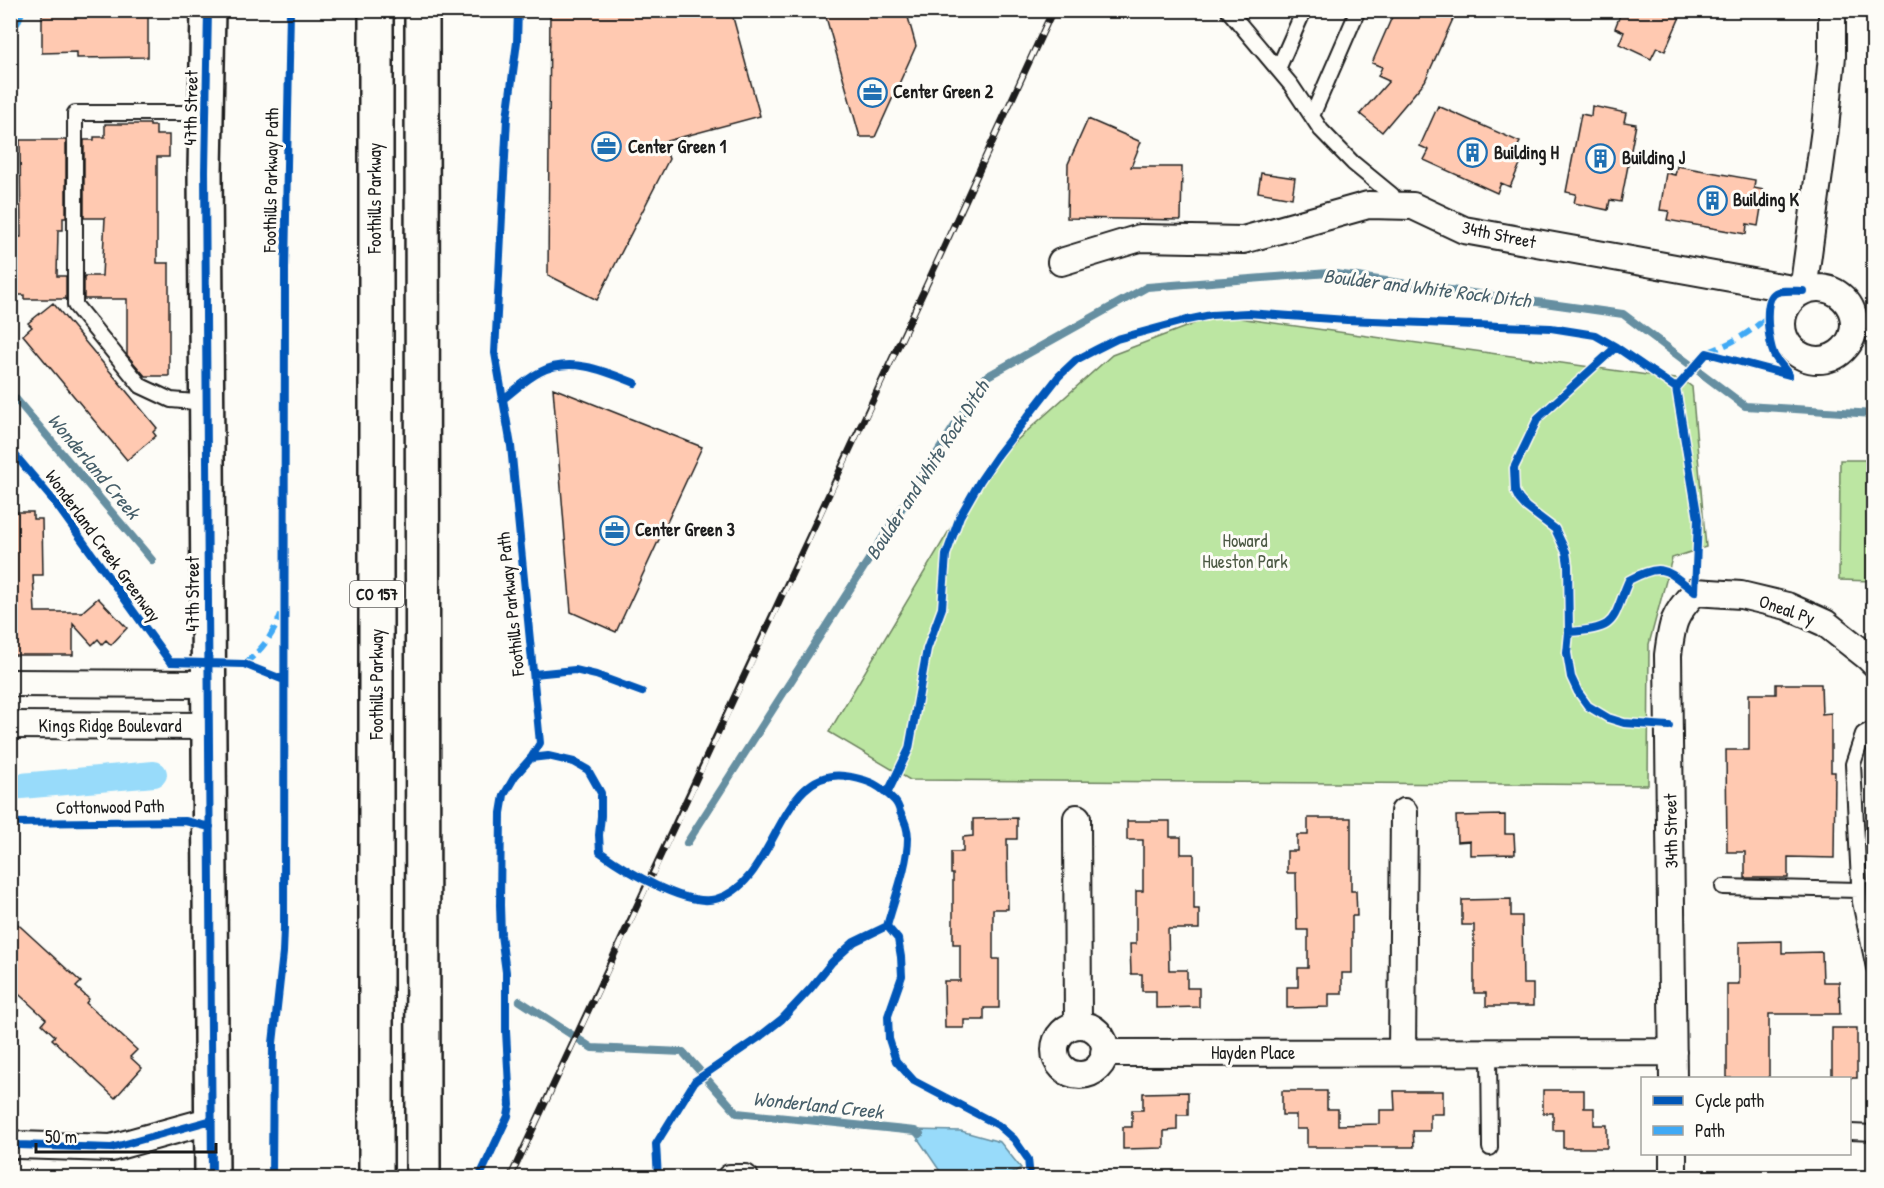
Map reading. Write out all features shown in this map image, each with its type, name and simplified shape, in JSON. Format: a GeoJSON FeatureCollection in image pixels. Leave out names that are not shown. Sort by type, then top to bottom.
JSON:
{"type":"FeatureCollection","features":[{"type":"Feature","properties":{"kind":"main road","name":"47th Street"},"geometry":{"type":"LineString","coordinates":[[208,10],[206,112],[208,726],[212,1178]]}},
{"type":"Feature","properties":{"kind":"main road","name":"Foothills Parkway"},"geometry":{"type":"LineString","coordinates":[[376,10],[376,1178]]}},
{"type":"Feature","properties":{"kind":"main road","name":"CO 157"},"geometry":{"type":"LineString","coordinates":[[422,10],[423,1178]]}},
{"type":"Feature","properties":{"kind":"street","name":"34th Street"},"geometry":{"type":"LineString","coordinates":[[1061,262],[1140,238],[1243,240],[1368,205],[1413,206],[1464,230],[1803,291],[1833,56],[1832,10]]}},
{"type":"Feature","properties":{"kind":"street","name":"34th Street"},"geometry":{"type":"LineString","coordinates":[[1673,1077],[1668,655],[1672,626],[1681,606],[1695,592]]}},
{"type":"Feature","properties":{"kind":"street","name":"Oneal Py"},"geometry":{"type":"LineString","coordinates":[[1695,592],[1741,595],[1787,606],[1825,623],[1871,660]]}},
{"type":"Feature","properties":{"kind":"street"},"geometry":{"type":"LineString","coordinates":[[10,683],[208,684]]}},
{"type":"Feature","properties":{"kind":"street","name":"Kings Ridge Boulevard"},"geometry":{"type":"LineString","coordinates":[[10,726],[208,726]]}},
{"type":"Feature","properties":{"kind":"street"},"geometry":{"type":"LineString","coordinates":[[1402,1052],[1404,812]]}},
{"type":"Feature","properties":{"kind":"street"},"geometry":{"type":"LineString","coordinates":[[1077,818],[1078,1025]]}},
{"type":"Feature","properties":{"kind":"street"},"geometry":{"type":"LineString","coordinates":[[1078,1025],[1094,1029],[1104,1043],[1104,1053],[1099,1065],[1086,1074],[1070,1073],[1063,1068],[1055,1054],[1058,1038],[1070,1027],[1078,1025]]}},
{"type":"Feature","properties":{"kind":"street","name":"Hayden Place"},"geometry":{"type":"LineString","coordinates":[[1104,1053],[1672,1052]]}},
{"type":"Feature","properties":{"kind":"street"},"geometry":{"type":"LineString","coordinates":[[10,1142],[18,1145],[111,1148],[212,1120]]}},
{"type":"Feature","properties":{"kind":"street"},"geometry":{"type":"LineString","coordinates":[[1673,1155],[1673,1178]]}},
{"type":"Feature","properties":{"kind":"street"},"geometry":{"type":"LineString","coordinates":[[730,1178],[745,1178]]}},
{"type":"Feature","properties":{"kind":"lane"},"geometry":{"type":"LineString","coordinates":[[1228,10],[1278,69],[1321,130],[1353,164],[1392,195],[1395,206]]}},
{"type":"Feature","properties":{"kind":"lane"},"geometry":{"type":"LineString","coordinates":[[1278,69],[1304,10]]}},
{"type":"Feature","properties":{"kind":"lane"},"geometry":{"type":"LineString","coordinates":[[1312,116],[1358,10]]}},
{"type":"Feature","properties":{"kind":"lane"},"geometry":{"type":"LineString","coordinates":[[206,112],[75,112],[75,305],[141,386],[171,400],[207,403]]}},
{"type":"Feature","properties":{"kind":"lane"},"geometry":{"type":"LineString","coordinates":[[1874,728],[1863,734],[1853,764],[1860,902],[1874,968]]}},
{"type":"Feature","properties":{"kind":"lane"},"geometry":{"type":"LineString","coordinates":[[1723,887],[1859,890]]}},
{"type":"Feature","properties":{"kind":"lane"},"geometry":{"type":"LineString","coordinates":[[1489,1052],[1490,1148]]}},
{"type":"Feature","properties":{"kind":"lane"},"geometry":{"type":"LineString","coordinates":[[1851,1132],[1874,1133]]}},
{"type":"Feature","properties":{"kind":"green space","name":"Howard Hueston Park"},"geometry":{"type":"Polygon","coordinates":[[[1217,315],[1683,380],[1692,387],[1706,547],[1672,558],[1649,644],[1648,785],[910,780],[829,732],[987,467],[1112,355],[1217,315]]]}},
{"type":"Feature","properties":{"kind":"green space"},"geometry":{"type":"Polygon","coordinates":[[[1840,460],[1873,460],[1873,581],[1839,580],[1840,460]]]}},
{"type":"Feature","properties":{"kind":"water"},"geometry":{"type":"Polygon","coordinates":[[[912,1130],[961,1131],[1000,1142],[1021,1168],[1006,1177],[944,1177],[912,1130]]]}},
{"type":"Feature","properties":{"kind":"building","name":"Center Green 1"},"geometry":{"type":"Polygon","coordinates":[[[550,10],[731,10],[760,116],[663,142],[669,159],[597,300],[548,275],[550,10]]]}},
{"type":"Feature","properties":{"kind":"building","name":"Center Green 2"},"geometry":{"type":"Polygon","coordinates":[[[824,10],[906,10],[916,46],[875,137],[860,137],[824,10]]]}},
{"type":"Feature","properties":{"kind":"building"},"geometry":{"type":"Polygon","coordinates":[[[1395,10],[1457,10],[1425,81],[1382,132],[1360,114],[1389,81],[1378,76],[1382,67],[1372,63],[1395,10]]]}},
{"type":"Feature","properties":{"kind":"building"},"geometry":{"type":"Polygon","coordinates":[[[1622,10],[1683,10],[1665,51],[1657,47],[1651,59],[1619,44],[1624,32],[1615,28],[1622,10]]]}},
{"type":"Feature","properties":{"kind":"building"},"geometry":{"type":"Polygon","coordinates":[[[42,11],[78,11],[78,16],[148,16],[148,57],[77,58],[77,52],[42,53],[42,11]]]}},
{"type":"Feature","properties":{"kind":"building","name":"Building H"},"geometry":{"type":"Polygon","coordinates":[[[1438,106],[1520,142],[1515,151],[1524,155],[1510,187],[1501,183],[1497,193],[1424,160],[1429,150],[1420,146],[1438,106]]]}},
{"type":"Feature","properties":{"kind":"building","name":"Building J"},"geometry":{"type":"Polygon","coordinates":[[[1592,106],[1626,113],[1624,122],[1636,124],[1621,202],[1610,200],[1608,210],[1574,203],[1576,194],[1566,192],[1581,114],[1591,116],[1592,106]]]}},
{"type":"Feature","properties":{"kind":"building"},"geometry":{"type":"Polygon","coordinates":[[[1088,119],[1141,142],[1131,167],[1182,167],[1181,220],[1067,218],[1068,164],[1088,119]]]}},
{"type":"Feature","properties":{"kind":"building"},"geometry":{"type":"Polygon","coordinates":[[[105,124],[150,124],[150,126],[156,126],[156,135],[169,135],[169,157],[157,157],[157,263],[169,263],[169,376],[145,376],[127,355],[127,299],[84,299],[84,276],[102,276],[105,218],[84,218],[84,140],[105,137],[105,124]]]}},
{"type":"Feature","properties":{"kind":"building"},"geometry":{"type":"Polygon","coordinates":[[[20,140],[66,140],[66,218],[63,218],[63,230],[58,230],[57,276],[66,276],[66,299],[24,299],[24,295],[15,295],[15,237],[21,237],[20,140]]]}},
{"type":"Feature","properties":{"kind":"building","name":"Building K"},"geometry":{"type":"Polygon","coordinates":[[[1677,166],[1755,180],[1754,188],[1764,190],[1758,226],[1747,224],[1746,234],[1667,220],[1669,211],[1660,210],[1666,173],[1675,175],[1677,166]]]}},
{"type":"Feature","properties":{"kind":"building"},"geometry":{"type":"Polygon","coordinates":[[[1261,173],[1295,178],[1292,198],[1258,192],[1261,173]]]}},
{"type":"Feature","properties":{"kind":"building"},"geometry":{"type":"Polygon","coordinates":[[[53,303],[157,428],[153,432],[156,436],[127,460],[23,335],[32,327],[28,323],[53,303]]]}},
{"type":"Feature","properties":{"kind":"building","name":"Center Green 3"},"geometry":{"type":"Polygon","coordinates":[[[553,388],[702,447],[616,632],[571,612],[553,388]]]}},
{"type":"Feature","properties":{"kind":"building"},"geometry":{"type":"Polygon","coordinates":[[[10,512],[33,512],[33,519],[42,519],[43,575],[33,575],[35,612],[82,612],[98,598],[127,628],[111,645],[106,640],[102,644],[98,639],[92,645],[73,624],[73,655],[10,655],[10,612],[15,612],[14,575],[10,575],[10,512]]]}},
{"type":"Feature","properties":{"kind":"building"},"geometry":{"type":"Polygon","coordinates":[[[1776,684],[1821,684],[1822,714],[1831,713],[1831,772],[1835,772],[1834,858],[1788,857],[1788,878],[1745,878],[1745,852],[1727,852],[1726,750],[1749,750],[1749,694],[1776,694],[1776,684]]]}},
{"type":"Feature","properties":{"kind":"building"},"geometry":{"type":"Polygon","coordinates":[[[1505,815],[1505,834],[1514,834],[1515,854],[1470,855],[1470,841],[1457,842],[1456,816],[1505,815]]]}},
{"type":"Feature","properties":{"kind":"building"},"geometry":{"type":"Polygon","coordinates":[[[1017,818],[1017,839],[1007,839],[1008,909],[993,909],[993,959],[999,959],[999,1008],[984,1008],[984,1020],[964,1020],[964,1028],[945,1028],[944,981],[960,981],[960,944],[953,944],[951,852],[963,852],[963,837],[973,836],[973,819],[1017,818]]]}},
{"type":"Feature","properties":{"kind":"building"},"geometry":{"type":"Polygon","coordinates":[[[1308,818],[1351,818],[1351,891],[1356,891],[1357,916],[1352,916],[1352,973],[1342,973],[1342,994],[1329,994],[1329,1007],[1287,1008],[1287,987],[1298,987],[1298,968],[1308,968],[1308,930],[1297,930],[1296,873],[1287,873],[1287,851],[1297,851],[1297,835],[1308,835],[1308,818]]]}},
{"type":"Feature","properties":{"kind":"building"},"geometry":{"type":"Polygon","coordinates":[[[1127,821],[1170,821],[1170,837],[1181,837],[1181,854],[1194,854],[1194,909],[1199,909],[1199,929],[1168,929],[1169,970],[1187,970],[1187,988],[1199,988],[1199,1007],[1156,1008],[1156,991],[1142,991],[1142,974],[1131,974],[1130,944],[1136,944],[1136,891],[1143,891],[1143,840],[1127,840],[1127,821]]]}},
{"type":"Feature","properties":{"kind":"building"},"geometry":{"type":"Polygon","coordinates":[[[1511,899],[1511,916],[1522,916],[1523,984],[1533,984],[1533,1006],[1486,1006],[1486,993],[1474,993],[1474,925],[1462,925],[1462,900],[1511,899]]]}},
{"type":"Feature","properties":{"kind":"building"},"geometry":{"type":"Polygon","coordinates":[[[10,917],[81,982],[76,987],[89,999],[86,1003],[137,1050],[130,1057],[142,1068],[115,1098],[52,1039],[55,1036],[42,1024],[46,1019],[10,986],[10,917]]]}},
{"type":"Feature","properties":{"kind":"building"},"geometry":{"type":"Polygon","coordinates":[[[1782,941],[1782,953],[1822,952],[1823,982],[1839,982],[1840,1014],[1769,1014],[1769,1077],[1727,1077],[1727,984],[1739,984],[1739,942],[1782,941]]]}},
{"type":"Feature","properties":{"kind":"building"},"geometry":{"type":"Polygon","coordinates":[[[1832,1028],[1857,1028],[1857,1078],[1832,1077],[1832,1028]]]}},
{"type":"Feature","properties":{"kind":"building"},"geometry":{"type":"Polygon","coordinates":[[[1543,1090],[1584,1090],[1584,1108],[1594,1108],[1594,1125],[1607,1125],[1607,1148],[1563,1148],[1563,1130],[1553,1130],[1553,1113],[1543,1113],[1543,1090]]]}},
{"type":"Feature","properties":{"kind":"building"},"geometry":{"type":"Polygon","coordinates":[[[1282,1091],[1327,1091],[1327,1109],[1338,1109],[1338,1125],[1380,1124],[1380,1110],[1395,1110],[1394,1091],[1443,1091],[1443,1114],[1430,1114],[1430,1131],[1413,1131],[1414,1147],[1307,1147],[1307,1129],[1296,1129],[1296,1115],[1282,1115],[1282,1091]]]}},
{"type":"Feature","properties":{"kind":"building"},"geometry":{"type":"Polygon","coordinates":[[[1188,1092],[1188,1115],[1177,1115],[1177,1130],[1164,1131],[1164,1148],[1123,1149],[1123,1127],[1132,1127],[1132,1110],[1143,1110],[1143,1093],[1188,1092]]]}},
{"type":"Feature","properties":{"kind":"waterway","name":"Boulder and White Rock Ditch"},"geometry":{"type":"LineString","coordinates":[[687,843],[986,377],[1147,287],[1329,273],[1623,314],[1745,406],[1874,414]]}},
{"type":"Feature","properties":{"kind":"waterway","name":"Wonderland Creek"},"geometry":{"type":"LineString","coordinates":[[10,392],[152,560]]}},
{"type":"Feature","properties":{"kind":"waterway","name":"Boulder and White Rock Ditch"},"geometry":{"type":"LineString","coordinates":[[10,787],[154,774]]}},
{"type":"Feature","properties":{"kind":"waterway","name":"Wonderland Creek"},"geometry":{"type":"LineString","coordinates":[[520,1001],[592,1048],[683,1052],[737,1113],[915,1131],[920,1134]]}},
{"type":"Feature","properties":{"kind":"railway"},"geometry":{"type":"LineString","coordinates":[[510,1178],[1053,10]]}},
{"type":"Feature","properties":{"kind":"marked path"},"geometry":{"type":"LineString","coordinates":[[10,41],[23,10]]}},
{"type":"Feature","properties":{"kind":"marked path"},"geometry":{"type":"LineString","coordinates":[[1708,352],[1740,337],[1767,317]]}},
{"type":"Feature","properties":{"kind":"marked path"},"geometry":{"type":"LineString","coordinates":[[244,664],[266,642],[281,614]]}},
{"type":"Feature","properties":{"kind":"cycle path"},"geometry":{"type":"LineString","coordinates":[[208,10],[205,171],[212,1178]]}},
{"type":"Feature","properties":{"kind":"cycle path","name":"Foothills Parkway Path"},"geometry":{"type":"LineString","coordinates":[[272,1178],[273,1043],[284,928],[285,269],[290,10]]}},
{"type":"Feature","properties":{"kind":"cycle path","name":"Foothills Parkway Path"},"geometry":{"type":"LineString","coordinates":[[479,1178],[508,1116],[510,1105],[506,972],[500,905],[501,813],[504,795],[540,743],[511,446],[495,353],[507,118],[517,42],[518,10]]}},
{"type":"Feature","properties":{"kind":"cycle path"},"geometry":{"type":"LineString","coordinates":[[1676,388],[1707,353],[1789,375],[1772,349],[1768,323],[1769,306],[1777,292],[1803,291]]}},
{"type":"Feature","properties":{"kind":"cycle path"},"geometry":{"type":"LineString","coordinates":[[887,794],[909,749],[927,649],[942,608],[946,555],[960,516],[980,481],[1059,376],[1076,360],[1117,339],[1187,320],[1211,315],[1247,313],[1347,320],[1551,328],[1595,335],[1676,388],[1698,519],[1695,592]]}},
{"type":"Feature","properties":{"kind":"cycle path"},"geometry":{"type":"LineString","coordinates":[[1616,347],[1538,418],[1514,468],[1515,491],[1526,507],[1555,529],[1566,552],[1569,632],[1567,653],[1571,677],[1578,692],[1588,706],[1608,718],[1624,723],[1669,726]]}},
{"type":"Feature","properties":{"kind":"cycle path"},"geometry":{"type":"LineString","coordinates":[[502,400],[540,372],[564,365],[600,370],[635,383]]}},
{"type":"Feature","properties":{"kind":"cycle path","name":"Wonderland Creek Greenway"},"geometry":{"type":"LineString","coordinates":[[10,449],[53,500],[170,662],[244,664],[284,680]]}},
{"type":"Feature","properties":{"kind":"cycle path"},"geometry":{"type":"LineString","coordinates":[[1569,632],[1585,631],[1606,625],[1616,613],[1629,580],[1650,571],[1665,571],[1695,592]]}},
{"type":"Feature","properties":{"kind":"cycle path","name":"Foothills Parkway Path"},"geometry":{"type":"LineString","coordinates":[[534,674],[575,670],[596,675],[642,692]]}},
{"type":"Feature","properties":{"kind":"cycle path"},"geometry":{"type":"LineString","coordinates":[[531,758],[548,756],[574,762],[588,770],[601,793],[600,852],[656,885],[688,898],[703,900],[716,899],[737,889],[753,871],[793,804],[808,787],[827,777],[851,777],[874,784],[884,791],[898,805],[906,824],[908,838],[903,871],[887,926],[898,939],[901,957],[902,976],[888,1016],[889,1039],[896,1061],[914,1081],[998,1125],[1014,1139],[1028,1159],[1030,1178]]}},
{"type":"Feature","properties":{"kind":"cycle path","name":"Cottonwood Path"},"geometry":{"type":"LineString","coordinates":[[10,823],[185,821],[210,827]]}},
{"type":"Feature","properties":{"kind":"cycle path"},"geometry":{"type":"LineString","coordinates":[[658,1178],[656,1144],[695,1081],[782,1019],[832,962],[854,942],[887,926]]}},
{"type":"Feature","properties":{"kind":"cycle path"},"geometry":{"type":"LineString","coordinates":[[10,1142],[18,1145],[111,1148],[212,1120]]}},
{"type":"Feature","properties":{"kind":"place","name":"Center Green 2"},"geometry":{"type":"Point","coordinates":[872,92]}},
{"type":"Feature","properties":{"kind":"place","name":"Center Green 1"},"geometry":{"type":"Point","coordinates":[607,147]}},
{"type":"Feature","properties":{"kind":"place","name":"Building H"},"geometry":{"type":"Point","coordinates":[1473,153]}},
{"type":"Feature","properties":{"kind":"place","name":"Building J"},"geometry":{"type":"Point","coordinates":[1601,158]}},
{"type":"Feature","properties":{"kind":"place","name":"Building K"},"geometry":{"type":"Point","coordinates":[1712,200]}},
{"type":"Feature","properties":{"kind":"place","name":"Center Green 3"},"geometry":{"type":"Point","coordinates":[614,530]}}]}
